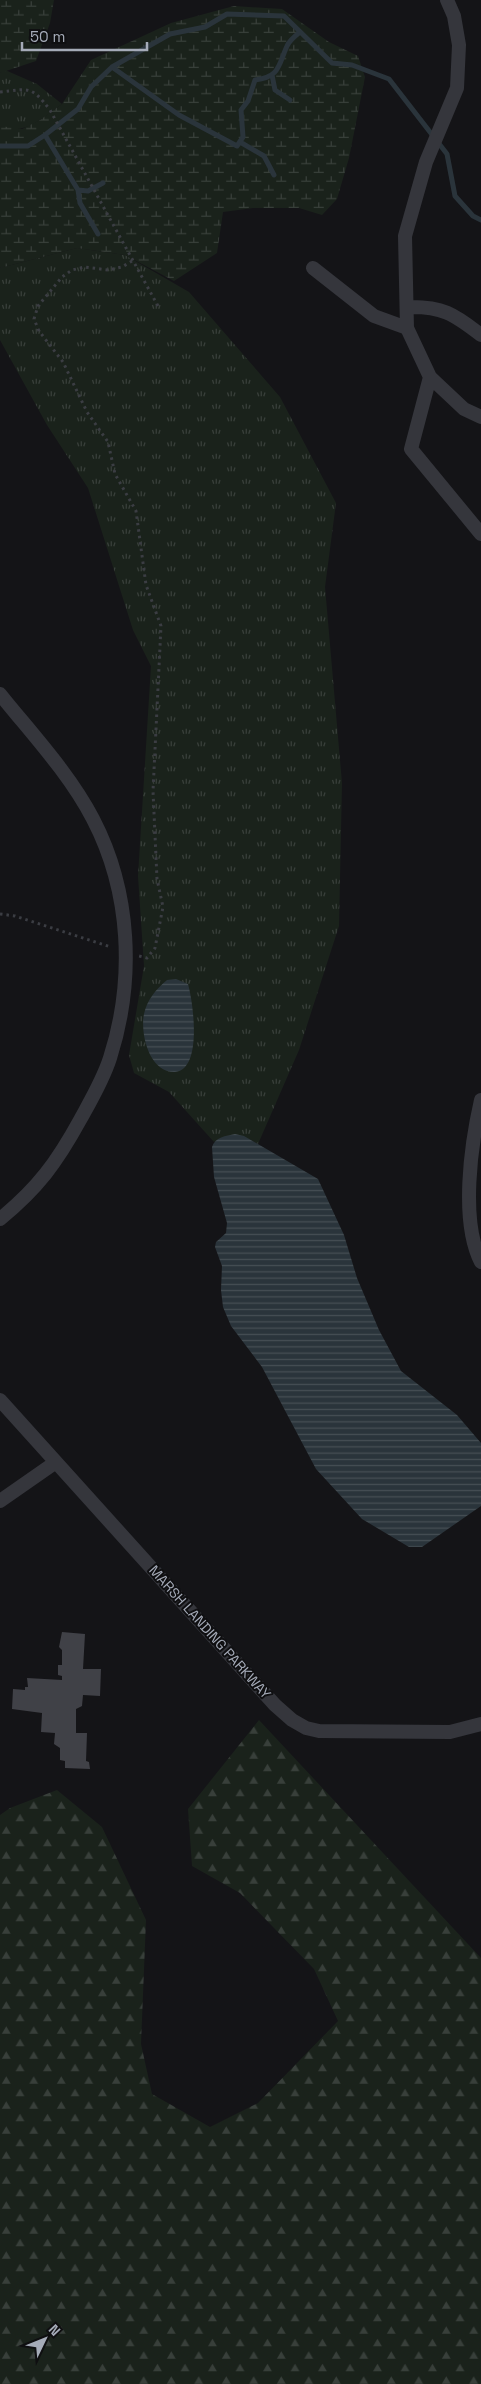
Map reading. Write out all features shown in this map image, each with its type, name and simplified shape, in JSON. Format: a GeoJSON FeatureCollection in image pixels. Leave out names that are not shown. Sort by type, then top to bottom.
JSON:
{"type":"FeatureCollection","features":[{"type":"Feature","properties":{"kind":"street"},"geometry":{"type":"LineString","coordinates":[[447,0],[454,16],[459,45],[457,88],[426,162],[405,236],[407,328],[430,377],[464,410],[481,417]]}},
{"type":"Feature","properties":{"kind":"street"},"geometry":{"type":"LineString","coordinates":[[313,268],[374,316],[407,328]]}},
{"type":"Feature","properties":{"kind":"street"},"geometry":{"type":"LineString","coordinates":[[406,308],[429,306],[458,318],[481,335]]}},
{"type":"Feature","properties":{"kind":"street"},"geometry":{"type":"LineString","coordinates":[[430,377],[411,449],[481,534]]}},
{"type":"Feature","properties":{"kind":"street"},"geometry":{"type":"LineString","coordinates":[[0,694],[72,785],[92,818],[107,850],[118,885],[124,920],[126,952],[124,990],[119,1024],[109,1059],[95,1093],[67,1143],[43,1180],[0,1219]]}},
{"type":"Feature","properties":{"kind":"street"},"geometry":{"type":"LineString","coordinates":[[481,1100],[472,1149],[469,1212],[472,1235],[481,1262]]}},
{"type":"Feature","properties":{"kind":"street","name":"MARSH LANDING PARKWAY"},"geometry":{"type":"LineString","coordinates":[[0,1400],[275,1706],[292,1720],[306,1728],[332,1732],[450,1732],[481,1724]]}},
{"type":"Feature","properties":{"kind":"street"},"geometry":{"type":"LineString","coordinates":[[0,1501],[56,1462]]}},
{"type":"Feature","properties":{"kind":"path"},"geometry":{"type":"LineString","coordinates":[[0,92],[25,88],[33,90],[50,110],[158,306]]}},
{"type":"Feature","properties":{"kind":"path"},"geometry":{"type":"LineString","coordinates":[[0,914],[15,916],[147,958],[155,948],[163,907],[157,879],[153,792],[154,744],[161,659],[161,626],[146,585],[136,511],[115,474],[108,442],[87,412],[63,362],[39,332],[34,318],[38,306],[62,277],[72,270],[85,267],[108,270],[122,267],[132,261]]}},
{"type":"Feature","properties":{"kind":"green space"},"geometry":{"type":"Polygon","coordinates":[[[0,0],[54,0],[50,23],[36,61],[0,73],[0,0]]]}},
{"type":"Feature","properties":{"kind":"green space"},"geometry":{"type":"Polygon","coordinates":[[[234,6],[282,9],[329,42],[358,56],[365,77],[349,158],[337,199],[322,215],[299,208],[253,208],[223,212],[217,253],[174,281],[125,255],[77,248],[0,268],[0,126],[22,129],[40,120],[62,104],[91,60],[171,23],[234,6]]]}},
{"type":"Feature","properties":{"kind":"green space"},"geometry":{"type":"Polygon","coordinates":[[[5,70],[37,84],[62,104],[41,120],[25,127],[9,129],[0,126],[0,73],[5,70]]]}},
{"type":"Feature","properties":{"kind":"green space"},"geometry":{"type":"Polygon","coordinates":[[[77,248],[125,255],[189,292],[280,397],[336,503],[325,587],[342,783],[339,926],[299,1050],[258,1144],[247,1138],[236,1136],[225,1137],[214,1142],[169,1092],[134,1073],[129,1055],[144,966],[138,876],[151,666],[133,630],[88,488],[47,425],[0,340],[0,268],[77,248]]]}},
{"type":"Feature","properties":{"kind":"green space"},"geometry":{"type":"Polygon","coordinates":[[[259,1720],[481,1958],[481,2384],[0,2384],[0,1815],[10,1808],[57,1790],[102,1827],[146,1920],[141,2044],[152,2094],[210,2127],[258,2103],[338,2021],[314,1969],[240,1893],[192,1866],[188,1809],[259,1720]]]}},
{"type":"Feature","properties":{"kind":"shaded area"},"geometry":{"type":"Polygon","coordinates":[[[176,979],[188,984],[194,1034],[190,1060],[184,1068],[175,1072],[166,1071],[153,1059],[145,1041],[143,1022],[145,1009],[152,995],[167,980],[176,979]]]}},
{"type":"Feature","properties":{"kind":"shaded area"},"geometry":{"type":"Polygon","coordinates":[[[235,1134],[244,1136],[318,1179],[344,1235],[357,1278],[379,1330],[401,1371],[457,1415],[481,1443],[481,1506],[422,1547],[409,1547],[362,1519],[316,1469],[262,1367],[231,1326],[223,1307],[221,1290],[222,1266],[215,1247],[216,1242],[226,1233],[227,1223],[214,1177],[212,1147],[218,1139],[235,1134]]]}},
{"type":"Feature","properties":{"kind":"building"},"geometry":{"type":"Polygon","coordinates":[[[62,1632],[85,1634],[83,1669],[101,1669],[100,1696],[83,1695],[82,1706],[76,1709],[76,1733],[87,1733],[86,1761],[89,1762],[90,1769],[65,1768],[65,1761],[60,1760],[60,1748],[54,1744],[55,1733],[41,1732],[42,1713],[12,1709],[13,1689],[25,1690],[25,1687],[28,1687],[27,1678],[62,1680],[62,1676],[58,1675],[58,1665],[62,1665],[62,1650],[59,1647],[62,1632]]]}},
{"type":"Feature","properties":{"kind":"waterway"},"geometry":{"type":"LineString","coordinates":[[0,146],[28,146],[45,135],[78,109],[91,87],[112,67],[170,34],[205,27],[227,14],[284,16],[332,63],[352,65],[389,79],[447,154],[455,196],[473,216],[481,220]]}},
{"type":"Feature","properties":{"kind":"waterway"},"geometry":{"type":"LineString","coordinates":[[112,67],[179,115],[237,146],[243,137],[241,110],[248,101],[255,80],[274,73],[280,65],[288,44],[300,32]]}},
{"type":"Feature","properties":{"kind":"waterway"},"geometry":{"type":"LineString","coordinates":[[272,75],[275,90],[290,100]]}},
{"type":"Feature","properties":{"kind":"waterway"},"geometry":{"type":"LineString","coordinates":[[45,135],[78,190],[80,203],[98,234]]}},
{"type":"Feature","properties":{"kind":"waterway"},"geometry":{"type":"LineString","coordinates":[[240,142],[264,156],[274,175]]}},
{"type":"Feature","properties":{"kind":"waterway"},"geometry":{"type":"LineString","coordinates":[[78,190],[88,191],[103,183]]}}]}
